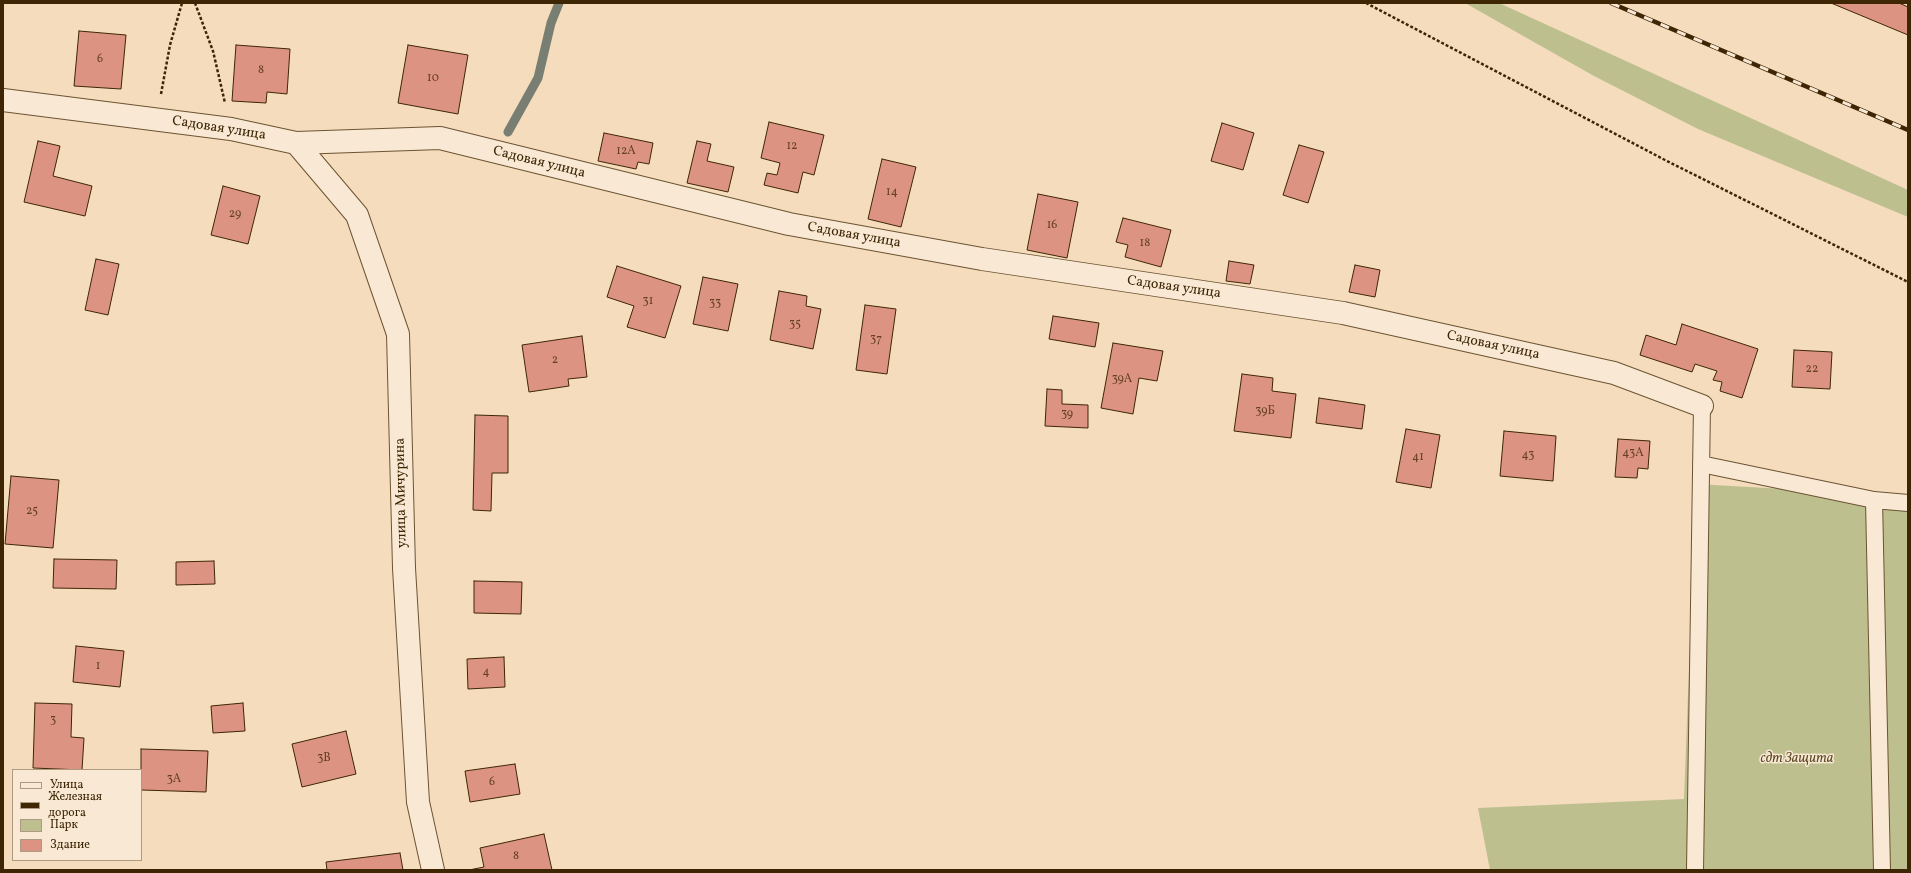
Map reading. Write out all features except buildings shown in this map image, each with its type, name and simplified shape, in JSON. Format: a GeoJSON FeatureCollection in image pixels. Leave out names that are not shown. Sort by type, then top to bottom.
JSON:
{"type":"FeatureCollection","features":[{"type":"Feature","properties":{"kind":"street","name":"Садовая улица"},"geometry":{"type":"LineString","coordinates":[[3,100],[231,129],[296,143],[440,138],[789,224],[982,259],[1343,313],[1614,373],[1702,406]]}},
{"type":"Feature","properties":{"kind":"street","name":"улица Мичурина"},"geometry":{"type":"LineString","coordinates":[[296,143],[357,215],[398,334],[404,568],[418,802],[434,870]]}},
{"type":"Feature","properties":{"kind":"lane"},"geometry":{"type":"LineString","coordinates":[[1695,870],[1702,406]]}},
{"type":"Feature","properties":{"kind":"lane"},"geometry":{"type":"LineString","coordinates":[[1700,464],[1874,500],[1908,503]]}},
{"type":"Feature","properties":{"kind":"lane"},"geometry":{"type":"LineString","coordinates":[[1874,500],[1882,870]]}},
{"type":"Feature","properties":{"kind":"path"},"geometry":{"type":"LineString","coordinates":[[157,119],[170,46],[182,3]]}},
{"type":"Feature","properties":{"kind":"path"},"geometry":{"type":"LineString","coordinates":[[195,3],[213,51],[231,129]]}},
{"type":"Feature","properties":{"kind":"path"},"geometry":{"type":"LineString","coordinates":[[1366,3],[1665,160],[1908,282]]}},
{"type":"Feature","properties":{"kind":"green space"},"geometry":{"type":"Polygon","coordinates":[[[1465,3],[1499,3],[1908,190],[1908,217],[1698,129],[1594,76],[1465,3]]]}},
{"type":"Feature","properties":{"kind":"green space","name":"сдт Защита"},"geometry":{"type":"Polygon","coordinates":[[[1696,484],[1908,496],[1908,870],[1490,870],[1478,808],[1684,799],[1696,484]]]}},
{"type":"Feature","properties":{"kind":"waterway"},"geometry":{"type":"LineString","coordinates":[[508,132],[538,78],[551,23],[559,3]]}},
{"type":"Feature","properties":{"kind":"railway"},"geometry":{"type":"LineString","coordinates":[[1611,3],[1908,130]]}}]}
